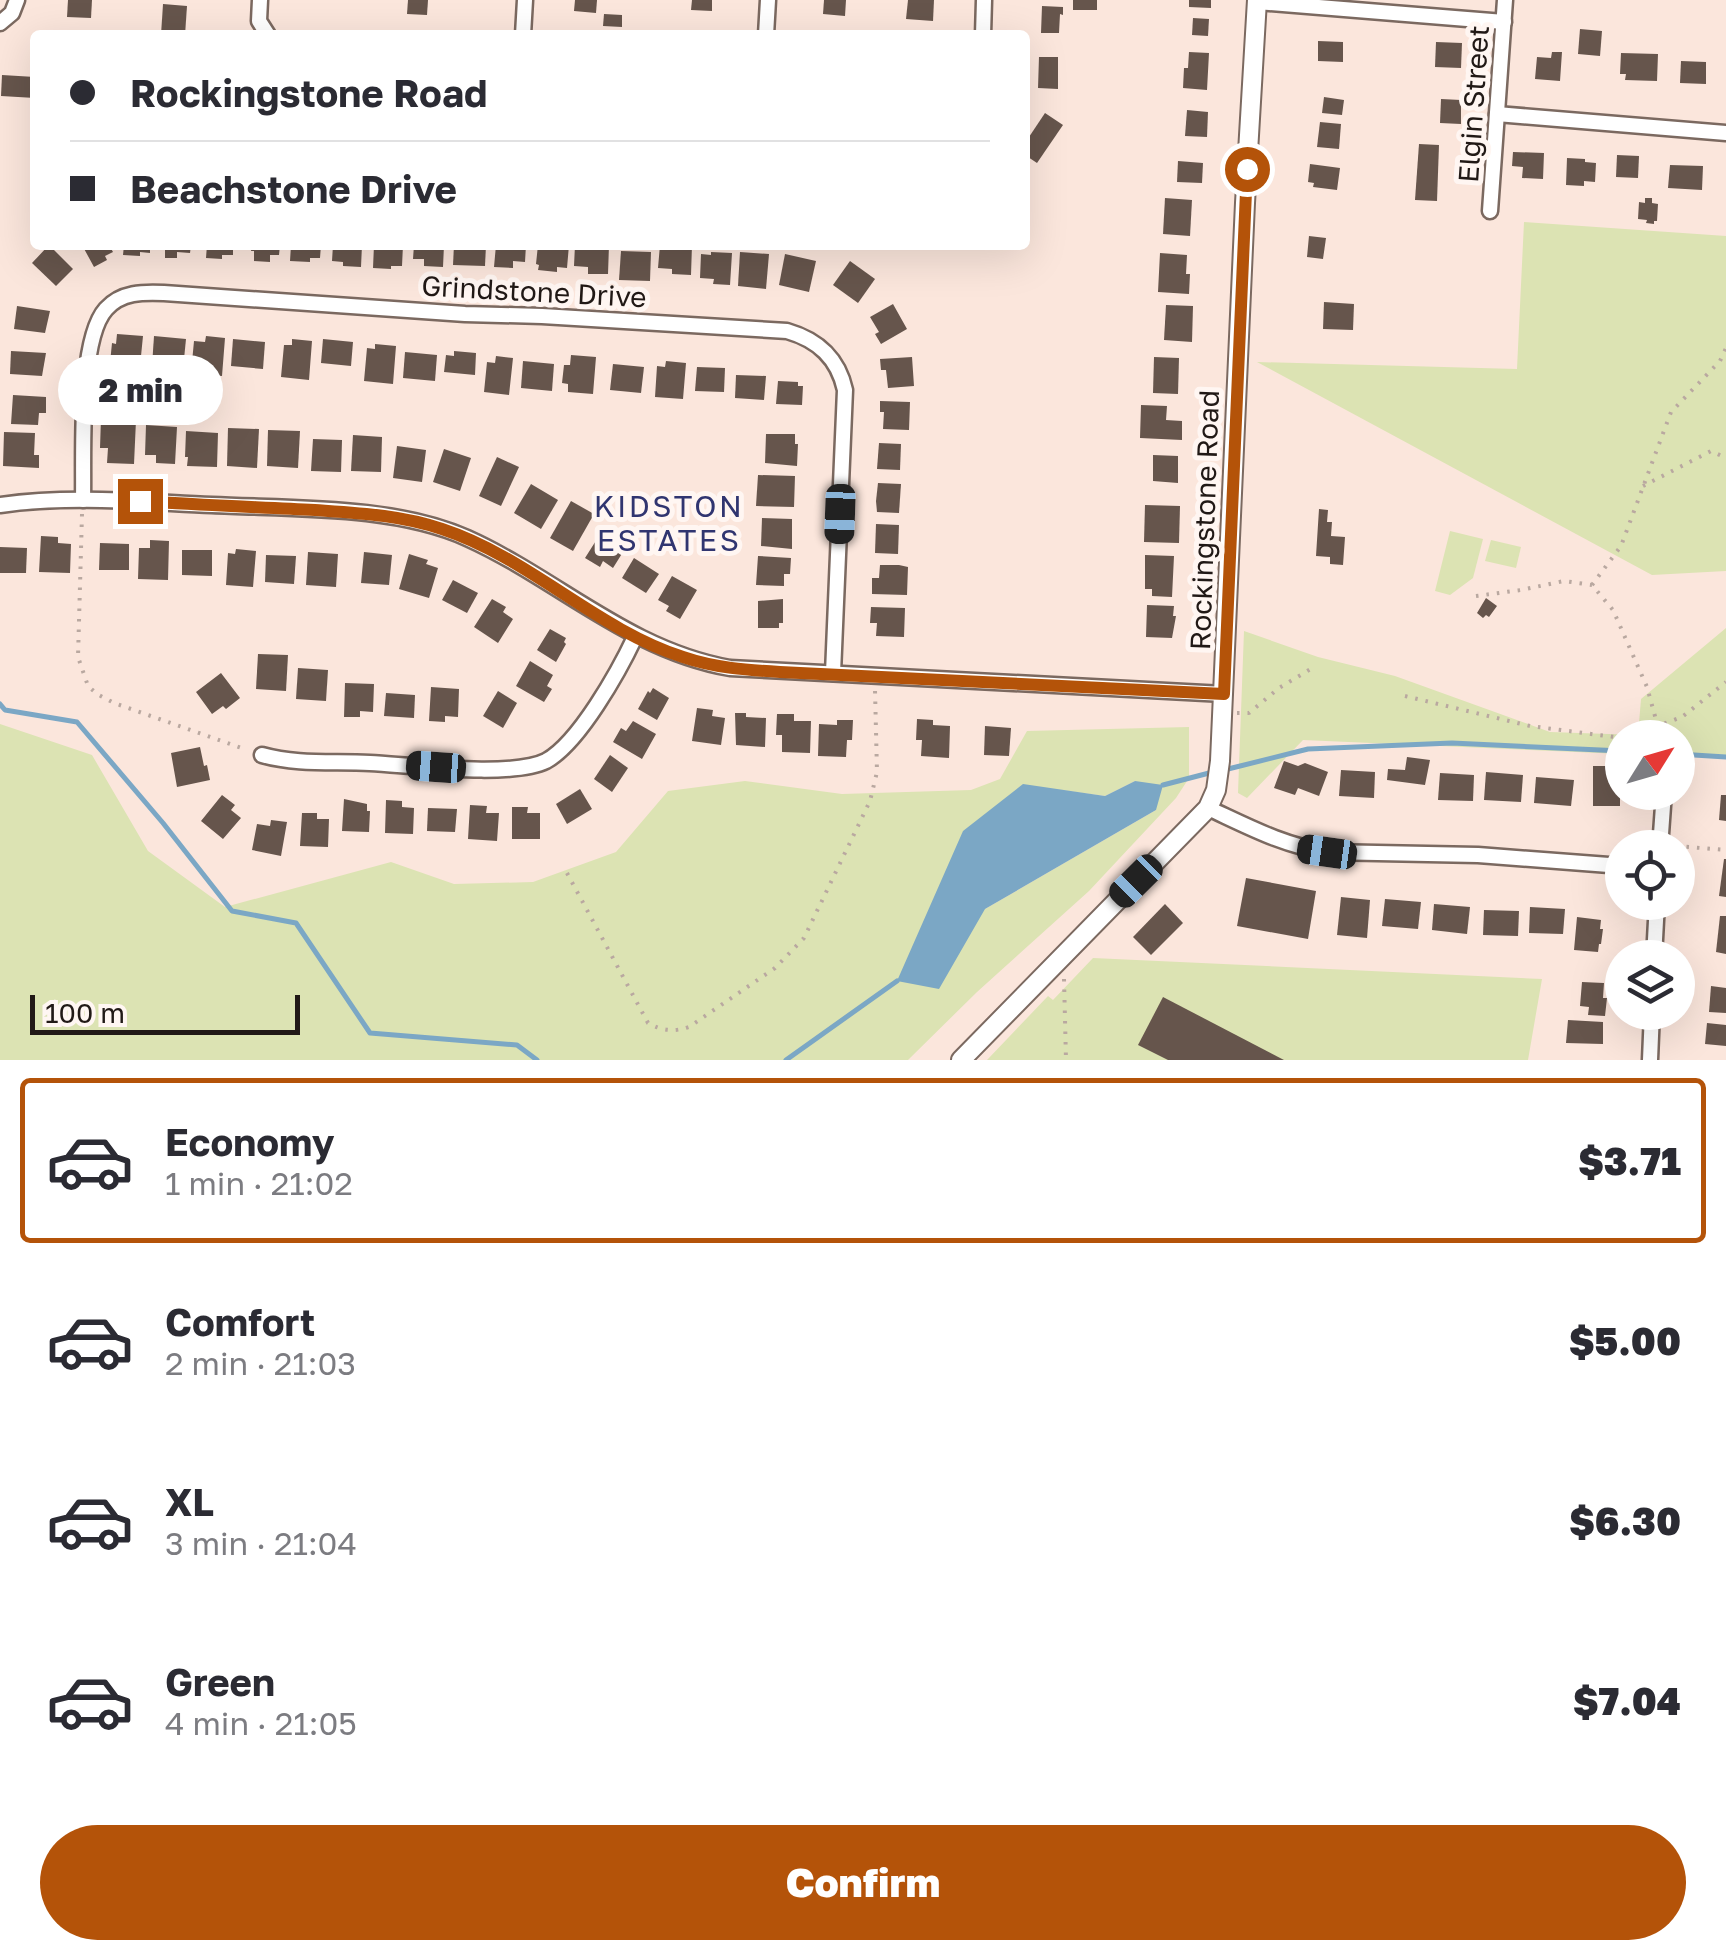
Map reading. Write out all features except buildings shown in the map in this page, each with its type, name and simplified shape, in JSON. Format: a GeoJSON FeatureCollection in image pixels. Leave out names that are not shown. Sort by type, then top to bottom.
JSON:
{"type":"FeatureCollection","features":[{"type":"Feature","properties":{"kind":"street"},"geometry":{"type":"LineString","coordinates":[[0,23],[12,13],[17,0]]}},
{"type":"Feature","properties":{"kind":"street"},"geometry":{"type":"LineString","coordinates":[[260,0],[259,21],[265,30]]}},
{"type":"Feature","properties":{"kind":"street"},"geometry":{"type":"LineString","coordinates":[[522,30],[525,0]]}},
{"type":"Feature","properties":{"kind":"street"},"geometry":{"type":"LineString","coordinates":[[766,30],[768,0]]}},
{"type":"Feature","properties":{"kind":"street"},"geometry":{"type":"LineString","coordinates":[[983,30],[984,0]]}},
{"type":"Feature","properties":{"kind":"street","name":"Elgin Street"},"geometry":{"type":"LineString","coordinates":[[1490,211],[1506,0]]}},
{"type":"Feature","properties":{"kind":"street"},"geometry":{"type":"LineString","coordinates":[[1257,1],[1504,22]]}},
{"type":"Feature","properties":{"kind":"street","name":"Rockingstone Road"},"geometry":{"type":"LineString","coordinates":[[1208,808],[1216,790],[1223,704],[1257,1]]}},
{"type":"Feature","properties":{"kind":"street"},"geometry":{"type":"LineString","coordinates":[[1498,114],[1726,134]]}},
{"type":"Feature","properties":{"kind":"street","name":"Grindstone Drive"},"geometry":{"type":"LineString","coordinates":[[83,500],[87,368],[92,336],[106,309],[130,294],[788,331],[805,336],[826,352],[845,390],[834,673]]}},
{"type":"Feature","properties":{"kind":"street"},"geometry":{"type":"LineString","coordinates":[[0,505],[83,500],[359,513],[418,522],[486,548],[658,648],[706,664],[1223,704]]}},
{"type":"Feature","properties":{"kind":"street"},"geometry":{"type":"LineString","coordinates":[[262,755],[286,762],[529,767],[544,762],[571,741],[635,636]]}},
{"type":"Feature","properties":{"kind":"street"},"geometry":{"type":"LineString","coordinates":[[961,1060],[1208,808],[1278,840],[1327,852],[1478,855],[1605,865]]}},
{"type":"Feature","properties":{"kind":"street"},"geometry":{"type":"LineString","coordinates":[[1650,1060],[1651,1030]]}},
{"type":"Feature","properties":{"kind":"path"},"geometry":{"type":"LineString","coordinates":[[1592,585],[1621,546],[1671,412],[1720,361],[1726,348]]}},
{"type":"Feature","properties":{"kind":"path"},"geometry":{"type":"LineString","coordinates":[[1643,486],[1712,452],[1726,458]]}},
{"type":"Feature","properties":{"kind":"path"},"geometry":{"type":"LineString","coordinates":[[83,500],[78,657],[88,686],[114,704],[262,755]]}},
{"type":"Feature","properties":{"kind":"path"},"geometry":{"type":"LineString","coordinates":[[1476,596],[1564,581],[1592,585],[1613,610],[1657,720]]}},
{"type":"Feature","properties":{"kind":"path"},"geometry":{"type":"LineString","coordinates":[[1223,704],[1249,713],[1278,688],[1314,666]]}},
{"type":"Feature","properties":{"kind":"path"},"geometry":{"type":"LineString","coordinates":[[567,874],[648,1024],[659,1029],[689,1027],[776,968],[804,938],[876,784],[875,676]]}},
{"type":"Feature","properties":{"kind":"path"},"geometry":{"type":"LineString","coordinates":[[1673,720],[1726,682]]}},
{"type":"Feature","properties":{"kind":"path"},"geometry":{"type":"LineString","coordinates":[[1405,696],[1530,726],[1605,736]]}},
{"type":"Feature","properties":{"kind":"path"},"geometry":{"type":"LineString","coordinates":[[1695,848],[1726,850]]}},
{"type":"Feature","properties":{"kind":"path"},"geometry":{"type":"LineString","coordinates":[[1063,954],[1066,1060]]}},
{"type":"Feature","properties":{"kind":"green space"},"geometry":{"type":"Polygon","coordinates":[[[1524,222],[1726,236],[1726,571],[1652,575],[1257,362],[1517,369],[1524,222]]]}},
{"type":"Feature","properties":{"kind":"green space"},"geometry":{"type":"Polygon","coordinates":[[[1450,531],[1483,539],[1473,578],[1450,595],[1435,591],[1450,531]]]}},
{"type":"Feature","properties":{"kind":"green space"},"geometry":{"type":"Polygon","coordinates":[[[1491,540],[1521,547],[1516,568],[1485,561],[1491,540]]]}},
{"type":"Feature","properties":{"kind":"green space"},"geometry":{"type":"Polygon","coordinates":[[[1726,628],[1726,757],[1695,756],[1695,720],[1639,720],[1641,699],[1726,628]]]}},
{"type":"Feature","properties":{"kind":"green space"},"geometry":{"type":"Polygon","coordinates":[[[1244,631],[1318,657],[1395,676],[1550,732],[1605,734],[1605,753],[1303,740],[1247,798],[1238,793],[1244,631]]]}},
{"type":"Feature","properties":{"kind":"green space"},"geometry":{"type":"Polygon","coordinates":[[[0,724],[92,755],[148,851],[225,907],[391,862],[454,884],[533,882],[616,852],[668,791],[745,781],[842,794],[971,790],[1000,779],[1027,731],[1189,727],[1189,778],[1176,798],[1089,891],[908,1060],[0,1060],[0,724]],[[1135,781],[1105,796],[1023,785],[985,909],[1156,810],[1135,781]]]}},
{"type":"Feature","properties":{"kind":"green space"},"geometry":{"type":"Polygon","coordinates":[[[1093,958],[1542,979],[1528,1060],[987,1060],[1048,996],[1053,1000],[1093,958]]]}},
{"type":"Feature","properties":{"kind":"water"},"geometry":{"type":"Polygon","coordinates":[[[1135,781],[1163,785],[1156,810],[985,909],[939,989],[897,981],[963,831],[1023,784],[1105,796],[1135,781]]]}},
{"type":"Feature","properties":{"kind":"waterway"},"geometry":{"type":"LineString","coordinates":[[0,704],[5,710],[77,722],[232,911],[296,923],[370,1033],[517,1045],[537,1060]]}},
{"type":"Feature","properties":{"kind":"waterway"},"geometry":{"type":"LineString","coordinates":[[1224,770],[1308,749],[1452,743],[1605,750]]}},
{"type":"Feature","properties":{"kind":"waterway"},"geometry":{"type":"LineString","coordinates":[[1695,755],[1726,757]]}},
{"type":"Feature","properties":{"kind":"waterway"},"geometry":{"type":"LineString","coordinates":[[1163,785],[1213,772]]}},
{"type":"Feature","properties":{"kind":"waterway"},"geometry":{"type":"LineString","coordinates":[[786,1060],[897,981]]}},
{"type":"Feature","properties":{"kind":"district","name":"KIDSTON ESTATES"},"geometry":{"type":"Point","coordinates":[669,523]}},
{"type":"Feature","properties":{"kind":"route"},"geometry":{"type":"LineString","coordinates":[[140,501],[370,514],[442,528],[508,559],[636,637],[706,664],[780,672],[1224,694],[1247,169]]}}]}
